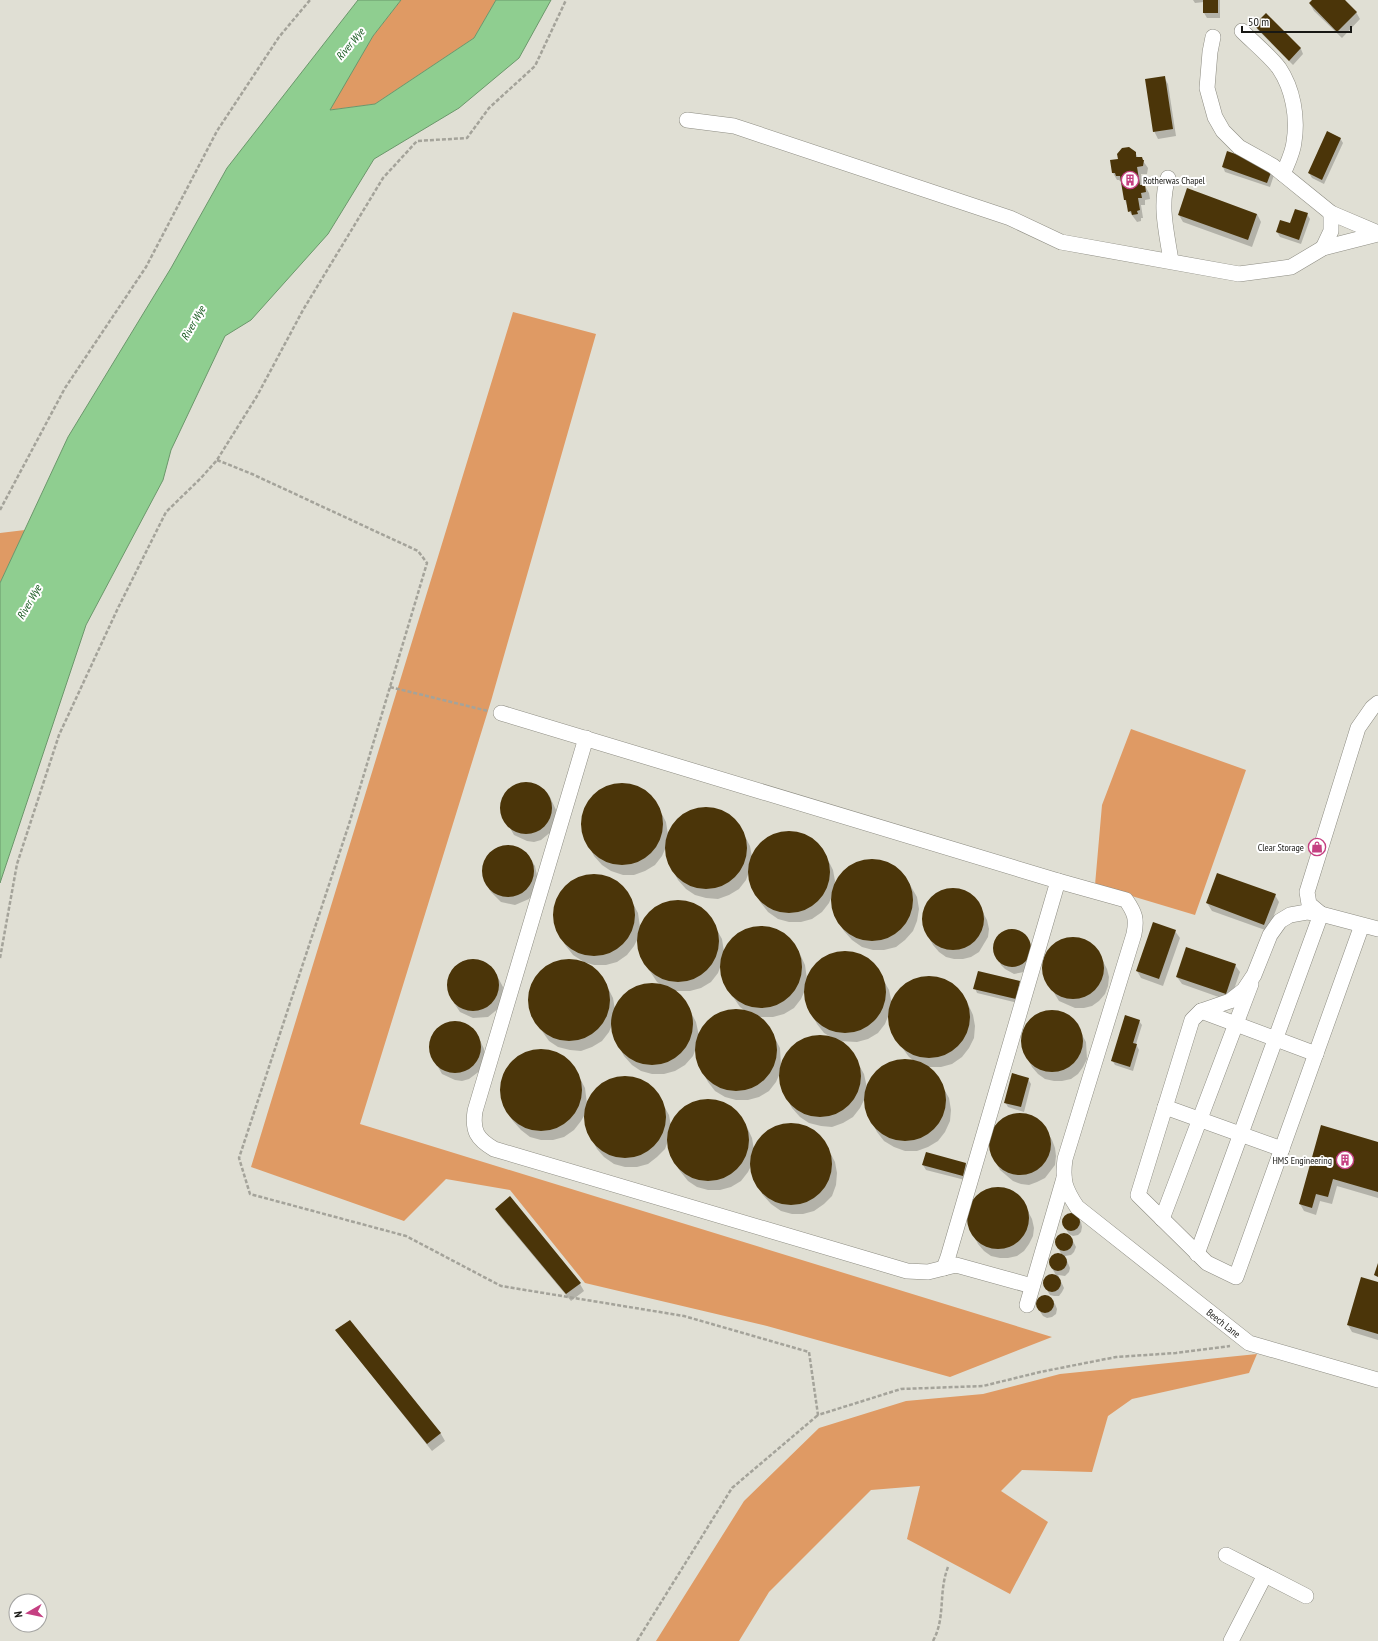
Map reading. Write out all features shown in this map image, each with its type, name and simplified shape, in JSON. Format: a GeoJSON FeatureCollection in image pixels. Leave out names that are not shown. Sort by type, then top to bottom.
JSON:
{"type":"FeatureCollection","features":[{"type":"Feature","properties":{"kind":"street"},"geometry":{"type":"LineString","coordinates":[[1242,31],[1278,67],[1288,83],[1292,95],[1295,118],[1294,143],[1284,174]]}},
{"type":"Feature","properties":{"kind":"street"},"geometry":{"type":"LineString","coordinates":[[1213,37],[1210,52],[1207,88],[1215,117],[1223,131],[1239,146],[1284,174],[1331,213],[1378,234]]}},
{"type":"Feature","properties":{"kind":"street"},"geometry":{"type":"LineString","coordinates":[[687,120],[734,126],[1010,218],[1061,242],[1239,274],[1291,267],[1323,248],[1378,234]]}},
{"type":"Feature","properties":{"kind":"street"},"geometry":{"type":"LineString","coordinates":[[1168,178],[1165,188],[1164,214],[1171,261]]}},
{"type":"Feature","properties":{"kind":"street"},"geometry":{"type":"LineString","coordinates":[[1323,248],[1331,231],[1331,213]]}},
{"type":"Feature","properties":{"kind":"street"},"geometry":{"type":"LineString","coordinates":[[1321,914],[1309,904],[1306,892],[1358,728],[1372,708],[1378,703]]}},
{"type":"Feature","properties":{"kind":"street"},"geometry":{"type":"LineString","coordinates":[[501,714],[586,738],[1058,881],[1126,900],[1132,909],[1136,921],[1134,934],[1065,1159],[1064,1177],[1027,1305]]}},
{"type":"Feature","properties":{"kind":"street"},"geometry":{"type":"LineString","coordinates":[[586,738],[475,1111],[474,1123],[480,1139],[494,1149],[907,1271],[928,1272],[956,1265],[1032,1286]]}},
{"type":"Feature","properties":{"kind":"street"},"geometry":{"type":"LineString","coordinates":[[944,1268],[1058,881]]}},
{"type":"Feature","properties":{"kind":"street"},"geometry":{"type":"LineString","coordinates":[[1162,1219],[1254,975],[1270,935],[1280,921],[1290,915],[1307,912],[1321,914],[1378,929]]}},
{"type":"Feature","properties":{"kind":"street"},"geometry":{"type":"LineString","coordinates":[[1197,1254],[1321,914]]}},
{"type":"Feature","properties":{"kind":"street"},"geometry":{"type":"LineString","coordinates":[[1254,975],[1244,990],[1230,1001],[1201,1010],[1192,1020],[1138,1195],[1207,1263],[1236,1277],[1362,925]]}},
{"type":"Feature","properties":{"kind":"street"},"geometry":{"type":"LineString","coordinates":[[1201,1010],[1316,1054]]}},
{"type":"Feature","properties":{"kind":"street"},"geometry":{"type":"LineString","coordinates":[[1166,1107],[1282,1149]]}},
{"type":"Feature","properties":{"kind":"street","name":"Beech Lane"},"geometry":{"type":"LineString","coordinates":[[1064,1177],[1066,1189],[1077,1208],[1249,1343],[1378,1380]]}},
{"type":"Feature","properties":{"kind":"street"},"geometry":{"type":"LineString","coordinates":[[1226,1555],[1306,1596]]}},
{"type":"Feature","properties":{"kind":"street"},"geometry":{"type":"LineString","coordinates":[[1231,1641],[1265,1575]]}},
{"type":"Feature","properties":{"kind":"path"},"geometry":{"type":"LineString","coordinates":[[0,510],[65,388],[146,267],[217,131],[279,37],[310,0]]}},
{"type":"Feature","properties":{"kind":"path"},"geometry":{"type":"LineString","coordinates":[[0,958],[17,864],[59,735],[118,608],[166,512],[201,478],[216,460],[257,396],[303,310],[383,178],[417,141],[467,138],[489,108],[535,66],[566,0]]}},
{"type":"Feature","properties":{"kind":"path"},"geometry":{"type":"LineString","coordinates":[[216,460],[252,474],[418,551],[426,563],[350,821],[239,1158],[250,1194],[406,1236],[501,1286],[684,1316],[809,1352],[818,1415]]}},
{"type":"Feature","properties":{"kind":"path"},"geometry":{"type":"LineString","coordinates":[[390,687],[501,714]]}},
{"type":"Feature","properties":{"kind":"path"},"geometry":{"type":"LineString","coordinates":[[637,1641],[732,1488],[818,1415],[901,1389],[983,1386],[1040,1372],[1116,1357],[1176,1352],[1249,1343]]}},
{"type":"Feature","properties":{"kind":"path"},"geometry":{"type":"LineString","coordinates":[[933,1641],[937,1634],[941,1618],[941,1590],[943,1579],[948,1567]]}},
{"type":"Feature","properties":{"kind":"shaded area"},"geometry":{"type":"Polygon","coordinates":[[[401,0],[496,0],[474,38],[375,104],[329,110],[373,36],[401,0]]]}},
{"type":"Feature","properties":{"kind":"shaded area"},"geometry":{"type":"Polygon","coordinates":[[[513,312],[596,334],[491,701],[360,1124],[1052,1337],[950,1377],[767,1326],[585,1283],[510,1190],[446,1179],[404,1221],[251,1167],[513,312]]]}},
{"type":"Feature","properties":{"kind":"shaded area"},"geometry":{"type":"Polygon","coordinates":[[[25,530],[0,583],[0,533],[25,530]]]}},
{"type":"Feature","properties":{"kind":"shaded area"},"geometry":{"type":"Polygon","coordinates":[[[1131,729],[1246,770],[1195,915],[1095,885],[1102,805],[1131,729]]]}},
{"type":"Feature","properties":{"kind":"shaded area"},"geometry":{"type":"Polygon","coordinates":[[[1257,1354],[1249,1373],[1132,1399],[1108,1416],[1092,1472],[1022,1470],[1001,1491],[1048,1522],[1010,1594],[907,1539],[920,1486],[871,1490],[769,1592],[739,1641],[656,1641],[744,1501],[819,1428],[906,1401],[983,1394],[1060,1374],[1257,1354]]]}},
{"type":"Feature","properties":{"kind":"water","name":"River Wye"},"geometry":{"type":"Polygon","coordinates":[[[358,0],[401,0],[373,36],[330,110],[375,104],[474,38],[496,0],[551,0],[519,58],[459,108],[374,159],[328,234],[251,320],[225,336],[171,450],[163,480],[86,625],[0,883],[0,583],[68,437],[171,268],[227,168],[358,0]]]}},
{"type":"Feature","properties":{"kind":"building"},"geometry":{"type":"Polygon","coordinates":[[[1203,0],[1218,0],[1218,13],[1203,13],[1203,0]]]}},
{"type":"Feature","properties":{"kind":"building"},"geometry":{"type":"Polygon","coordinates":[[[1312,0],[1345,0],[1357,12],[1337,32],[1309,3],[1312,0]]]}},
{"type":"Feature","properties":{"kind":"building"},"geometry":{"type":"Polygon","coordinates":[[[1266,13],[1301,48],[1289,61],[1254,25],[1266,13]]]}},
{"type":"Feature","properties":{"kind":"building"},"geometry":{"type":"Polygon","coordinates":[[[1165,76],[1173,129],[1153,132],[1145,79],[1165,76]]]}},
{"type":"Feature","properties":{"kind":"building"},"geometry":{"type":"Polygon","coordinates":[[[1327,131],[1341,138],[1322,180],[1308,173],[1327,131]]]}},
{"type":"Feature","properties":{"kind":"building","name":"Rotherwas Chapel"},"geometry":{"type":"Polygon","coordinates":[[[1129,147],[1136,152],[1136,157],[1142,157],[1144,160],[1143,166],[1137,167],[1140,185],[1145,185],[1146,192],[1141,193],[1142,198],[1138,198],[1140,210],[1137,211],[1138,214],[1132,215],[1131,211],[1128,212],[1126,200],[1124,200],[1120,176],[1116,176],[1115,173],[1112,173],[1110,160],[1118,159],[1117,154],[1122,148],[1129,147]]]}},
{"type":"Feature","properties":{"kind":"building"},"geometry":{"type":"Polygon","coordinates":[[[1227,151],[1273,167],[1267,183],[1222,167],[1227,151]]]}},
{"type":"Feature","properties":{"kind":"building"},"geometry":{"type":"Polygon","coordinates":[[[1187,188],[1257,214],[1248,240],[1178,215],[1187,188]]]}},
{"type":"Feature","properties":{"kind":"building"},"geometry":{"type":"Polygon","coordinates":[[[1295,209],[1308,213],[1299,240],[1276,232],[1280,220],[1290,223],[1295,209]]]}},
{"type":"Feature","properties":{"kind":"building"},"geometry":{"type":"Polygon","coordinates":[[[521,782],[531,782],[545,789],[552,803],[552,813],[545,827],[531,834],[521,834],[511,830],[504,823],[500,813],[500,803],[504,793],[511,786],[521,782]]]}},
{"type":"Feature","properties":{"kind":"building"},"geometry":{"type":"Polygon","coordinates":[[[622,783],[638,786],[651,795],[660,808],[663,824],[660,840],[651,853],[638,862],[622,865],[606,862],[593,853],[584,840],[581,824],[584,808],[593,795],[606,786],[622,783]]]}},
{"type":"Feature","properties":{"kind":"building"},"geometry":{"type":"Polygon","coordinates":[[[706,807],[722,810],[735,819],[744,832],[747,848],[744,864],[735,877],[722,886],[706,889],[690,886],[677,877],[668,864],[665,848],[668,832],[677,819],[690,810],[706,807]]]}},
{"type":"Feature","properties":{"kind":"building"},"geometry":{"type":"Polygon","coordinates":[[[789,831],[805,834],[818,843],[827,856],[830,872],[827,888],[818,901],[805,910],[789,913],[773,910],[760,901],[751,888],[748,872],[751,856],[760,843],[773,834],[789,831]]]}},
{"type":"Feature","properties":{"kind":"building"},"geometry":{"type":"Polygon","coordinates":[[[503,845],[513,845],[527,852],[534,866],[534,876],[527,890],[513,897],[503,897],[493,893],[486,886],[482,876],[482,866],[486,856],[493,849],[503,845]]]}},
{"type":"Feature","properties":{"kind":"building"},"geometry":{"type":"Polygon","coordinates":[[[872,859],[888,862],[901,871],[910,884],[913,900],[910,916],[901,929],[888,938],[872,941],[856,938],[843,929],[834,916],[831,900],[834,884],[843,871],[856,862],[872,859]]]}},
{"type":"Feature","properties":{"kind":"building"},"geometry":{"type":"Polygon","coordinates":[[[1217,873],[1276,894],[1264,925],[1206,903],[1217,873]]]}},
{"type":"Feature","properties":{"kind":"building"},"geometry":{"type":"Polygon","coordinates":[[[594,874],[610,877],[623,886],[632,899],[635,915],[632,931],[623,944],[610,953],[594,956],[578,953],[565,944],[556,931],[553,915],[556,899],[565,886],[578,877],[594,874]]]}},
{"type":"Feature","properties":{"kind":"building"},"geometry":{"type":"Polygon","coordinates":[[[953,888],[965,891],[975,897],[981,907],[984,919],[981,931],[975,941],[965,947],[953,950],[941,947],[931,941],[925,931],[922,919],[925,907],[931,897],[941,891],[953,888]]]}},
{"type":"Feature","properties":{"kind":"building"},"geometry":{"type":"Polygon","coordinates":[[[678,900],[694,903],[707,912],[716,925],[719,941],[716,957],[707,970],[694,979],[678,982],[662,979],[649,970],[640,957],[637,941],[640,925],[649,912],[662,903],[678,900]]]}},
{"type":"Feature","properties":{"kind":"building"},"geometry":{"type":"Polygon","coordinates":[[[1153,922],[1176,930],[1159,979],[1136,971],[1153,922]]]}},
{"type":"Feature","properties":{"kind":"building"},"geometry":{"type":"Polygon","coordinates":[[[761,926],[777,929],[790,938],[799,951],[802,967],[799,983],[790,996],[777,1005],[761,1008],[745,1005],[732,996],[723,983],[720,967],[723,951],[732,938],[745,929],[761,926]]]}},
{"type":"Feature","properties":{"kind":"building"},"geometry":{"type":"Polygon","coordinates":[[[1012,929],[1022,932],[1028,938],[1031,948],[1028,958],[1022,964],[1012,967],[1002,964],[996,958],[993,948],[996,938],[1002,932],[1012,929]]]}},
{"type":"Feature","properties":{"kind":"building"},"geometry":{"type":"Polygon","coordinates":[[[1073,937],[1085,940],[1095,946],[1101,956],[1104,968],[1101,980],[1095,990],[1085,996],[1073,999],[1061,996],[1051,990],[1045,980],[1042,968],[1045,956],[1051,946],[1061,940],[1073,937]]]}},
{"type":"Feature","properties":{"kind":"building"},"geometry":{"type":"Polygon","coordinates":[[[1186,947],[1236,964],[1226,994],[1176,977],[1186,947]]]}},
{"type":"Feature","properties":{"kind":"building"},"geometry":{"type":"Polygon","coordinates":[[[845,951],[861,954],[874,963],[883,976],[886,992],[883,1008],[874,1021],[861,1030],[845,1033],[829,1030],[816,1021],[807,1008],[804,992],[807,976],[816,963],[829,954],[845,951]]]}},
{"type":"Feature","properties":{"kind":"building"},"geometry":{"type":"Polygon","coordinates":[[[468,959],[478,959],[492,966],[499,980],[499,990],[492,1004],[478,1011],[468,1011],[458,1007],[451,1000],[447,990],[447,980],[451,970],[458,963],[468,959]]]}},
{"type":"Feature","properties":{"kind":"building"},"geometry":{"type":"Polygon","coordinates":[[[569,959],[585,962],[598,971],[607,984],[610,1000],[607,1016],[598,1029],[585,1038],[569,1041],[553,1038],[540,1029],[531,1016],[528,1000],[531,984],[540,971],[553,962],[569,959]]]}},
{"type":"Feature","properties":{"kind":"building"},"geometry":{"type":"Polygon","coordinates":[[[978,971],[1020,981],[1016,999],[973,989],[978,971]]]}},
{"type":"Feature","properties":{"kind":"building"},"geometry":{"type":"Polygon","coordinates":[[[929,976],[945,979],[958,988],[967,1001],[970,1017],[967,1033],[958,1046],[945,1055],[929,1058],[913,1055],[900,1046],[891,1033],[888,1017],[891,1001],[900,988],[913,979],[929,976]]]}},
{"type":"Feature","properties":{"kind":"building"},"geometry":{"type":"Polygon","coordinates":[[[652,983],[668,986],[681,995],[690,1008],[693,1024],[690,1040],[681,1053],[668,1062],[652,1065],[636,1062],[623,1053],[614,1040],[611,1024],[614,1008],[623,995],[636,986],[652,983]]]}},
{"type":"Feature","properties":{"kind":"building"},"geometry":{"type":"Polygon","coordinates":[[[736,1009],[752,1012],[765,1021],[774,1034],[777,1050],[774,1066],[765,1079],[752,1088],[736,1091],[720,1088],[707,1079],[698,1066],[695,1050],[698,1034],[707,1021],[720,1012],[736,1009]]]}},
{"type":"Feature","properties":{"kind":"building"},"geometry":{"type":"Polygon","coordinates":[[[1052,1010],[1064,1013],[1074,1019],[1080,1029],[1083,1041],[1080,1053],[1074,1063],[1064,1069],[1052,1072],[1040,1069],[1030,1063],[1024,1053],[1021,1041],[1024,1029],[1030,1019],[1040,1013],[1052,1010]]]}},
{"type":"Feature","properties":{"kind":"building"},"geometry":{"type":"Polygon","coordinates":[[[1125,1015],[1140,1020],[1133,1043],[1137,1044],[1130,1067],[1111,1061],[1125,1015]]]}},
{"type":"Feature","properties":{"kind":"building"},"geometry":{"type":"Polygon","coordinates":[[[450,1021],[460,1021],[474,1028],[481,1042],[481,1052],[474,1066],[460,1073],[450,1073],[440,1069],[433,1062],[429,1052],[429,1042],[433,1032],[440,1025],[450,1021]]]}},
{"type":"Feature","properties":{"kind":"building"},"geometry":{"type":"Polygon","coordinates":[[[820,1035],[836,1038],[849,1047],[858,1060],[861,1076],[858,1092],[849,1105],[836,1114],[820,1117],[804,1114],[791,1105],[782,1092],[779,1076],[782,1060],[791,1047],[804,1038],[820,1035]]]}},
{"type":"Feature","properties":{"kind":"building"},"geometry":{"type":"Polygon","coordinates":[[[541,1049],[557,1052],[570,1061],[579,1074],[582,1090],[579,1106],[570,1119],[557,1128],[541,1131],[525,1128],[512,1119],[503,1106],[500,1090],[503,1074],[512,1061],[525,1052],[541,1049]]]}},
{"type":"Feature","properties":{"kind":"building"},"geometry":{"type":"Polygon","coordinates":[[[905,1059],[921,1062],[934,1071],[943,1084],[946,1100],[943,1116],[934,1129],[921,1138],[905,1141],[889,1138],[876,1129],[867,1116],[864,1100],[867,1084],[876,1071],[889,1062],[905,1059]]]}},
{"type":"Feature","properties":{"kind":"building"},"geometry":{"type":"Polygon","coordinates":[[[1012,1073],[1029,1078],[1021,1107],[1004,1103],[1012,1073]]]}},
{"type":"Feature","properties":{"kind":"building"},"geometry":{"type":"Polygon","coordinates":[[[625,1076],[641,1079],[654,1088],[663,1101],[666,1117],[663,1133],[654,1146],[641,1155],[625,1158],[609,1155],[596,1146],[587,1133],[584,1117],[587,1101],[596,1088],[609,1079],[625,1076]]]}},
{"type":"Feature","properties":{"kind":"building"},"geometry":{"type":"Polygon","coordinates":[[[708,1099],[724,1102],[737,1111],[746,1124],[749,1140],[746,1156],[737,1169],[724,1178],[708,1181],[692,1178],[679,1169],[670,1156],[667,1140],[670,1124],[679,1111],[692,1102],[708,1099]]]}},
{"type":"Feature","properties":{"kind":"building"},"geometry":{"type":"Polygon","coordinates":[[[1020,1113],[1032,1116],[1042,1122],[1048,1132],[1051,1144],[1048,1156],[1042,1166],[1032,1172],[1020,1175],[1008,1172],[998,1166],[992,1156],[989,1144],[992,1132],[998,1122],[1008,1116],[1020,1113]]]}},
{"type":"Feature","properties":{"kind":"building"},"geometry":{"type":"Polygon","coordinates":[[[791,1123],[807,1126],[820,1135],[829,1148],[832,1164],[829,1180],[820,1193],[807,1202],[791,1205],[775,1202],[762,1193],[753,1180],[750,1164],[753,1148],[762,1135],[775,1126],[791,1123]]]}},
{"type":"Feature","properties":{"kind":"building","name":"HMS Engineering"},"geometry":{"type":"Polygon","coordinates":[[[1321,1125],[1378,1142],[1378,1192],[1333,1179],[1328,1197],[1316,1194],[1312,1208],[1299,1204],[1321,1125]]]}},
{"type":"Feature","properties":{"kind":"building"},"geometry":{"type":"Polygon","coordinates":[[[926,1152],[966,1163],[963,1176],[922,1165],[926,1152]]]}},
{"type":"Feature","properties":{"kind":"building"},"geometry":{"type":"Polygon","coordinates":[[[998,1187],[1010,1190],[1020,1196],[1026,1206],[1029,1218],[1026,1230],[1020,1240],[1010,1246],[998,1249],[986,1246],[976,1240],[970,1230],[967,1218],[970,1206],[976,1196],[986,1190],[998,1187]]]}},
{"type":"Feature","properties":{"kind":"building"},"geometry":{"type":"Polygon","coordinates":[[[510,1196],[581,1283],[566,1294],[495,1209],[510,1196]]]}},
{"type":"Feature","properties":{"kind":"building"},"geometry":{"type":"Polygon","coordinates":[[[1067,1213],[1075,1213],[1080,1218],[1078,1229],[1075,1231],[1067,1231],[1062,1226],[1062,1218],[1067,1213]]]}},
{"type":"Feature","properties":{"kind":"building"},"geometry":{"type":"Polygon","coordinates":[[[1060,1233],[1068,1233],[1073,1238],[1071,1249],[1068,1251],[1060,1251],[1055,1246],[1055,1238],[1060,1233]]]}},
{"type":"Feature","properties":{"kind":"building"},"geometry":{"type":"Polygon","coordinates":[[[1054,1253],[1062,1253],[1067,1258],[1065,1269],[1062,1271],[1054,1271],[1049,1266],[1049,1258],[1054,1253]]]}},
{"type":"Feature","properties":{"kind":"building"},"geometry":{"type":"Polygon","coordinates":[[[1378,1263],[1378,1277],[1374,1275],[1378,1263]]]}},
{"type":"Feature","properties":{"kind":"building"},"geometry":{"type":"Polygon","coordinates":[[[1048,1274],[1056,1274],[1061,1279],[1059,1290],[1056,1292],[1048,1292],[1043,1287],[1043,1279],[1048,1274]]]}},
{"type":"Feature","properties":{"kind":"building"},"geometry":{"type":"Polygon","coordinates":[[[1361,1277],[1378,1282],[1378,1334],[1347,1325],[1361,1277]]]}},
{"type":"Feature","properties":{"kind":"building"},"geometry":{"type":"Polygon","coordinates":[[[1041,1295],[1049,1295],[1054,1300],[1052,1311],[1049,1313],[1041,1313],[1036,1308],[1036,1300],[1041,1295]]]}},
{"type":"Feature","properties":{"kind":"building"},"geometry":{"type":"Polygon","coordinates":[[[350,1320],[441,1433],[427,1444],[335,1330],[350,1320]]]}},
{"type":"Feature","properties":{"kind":"place","name":"Rotherwas Chapel"},"geometry":{"type":"Point","coordinates":[1130,180]}},
{"type":"Feature","properties":{"kind":"place","name":"Clear Storage"},"geometry":{"type":"Point","coordinates":[1317,847]}},
{"type":"Feature","properties":{"kind":"place","name":"HMS Engineering"},"geometry":{"type":"Point","coordinates":[1345,1160]}}]}
